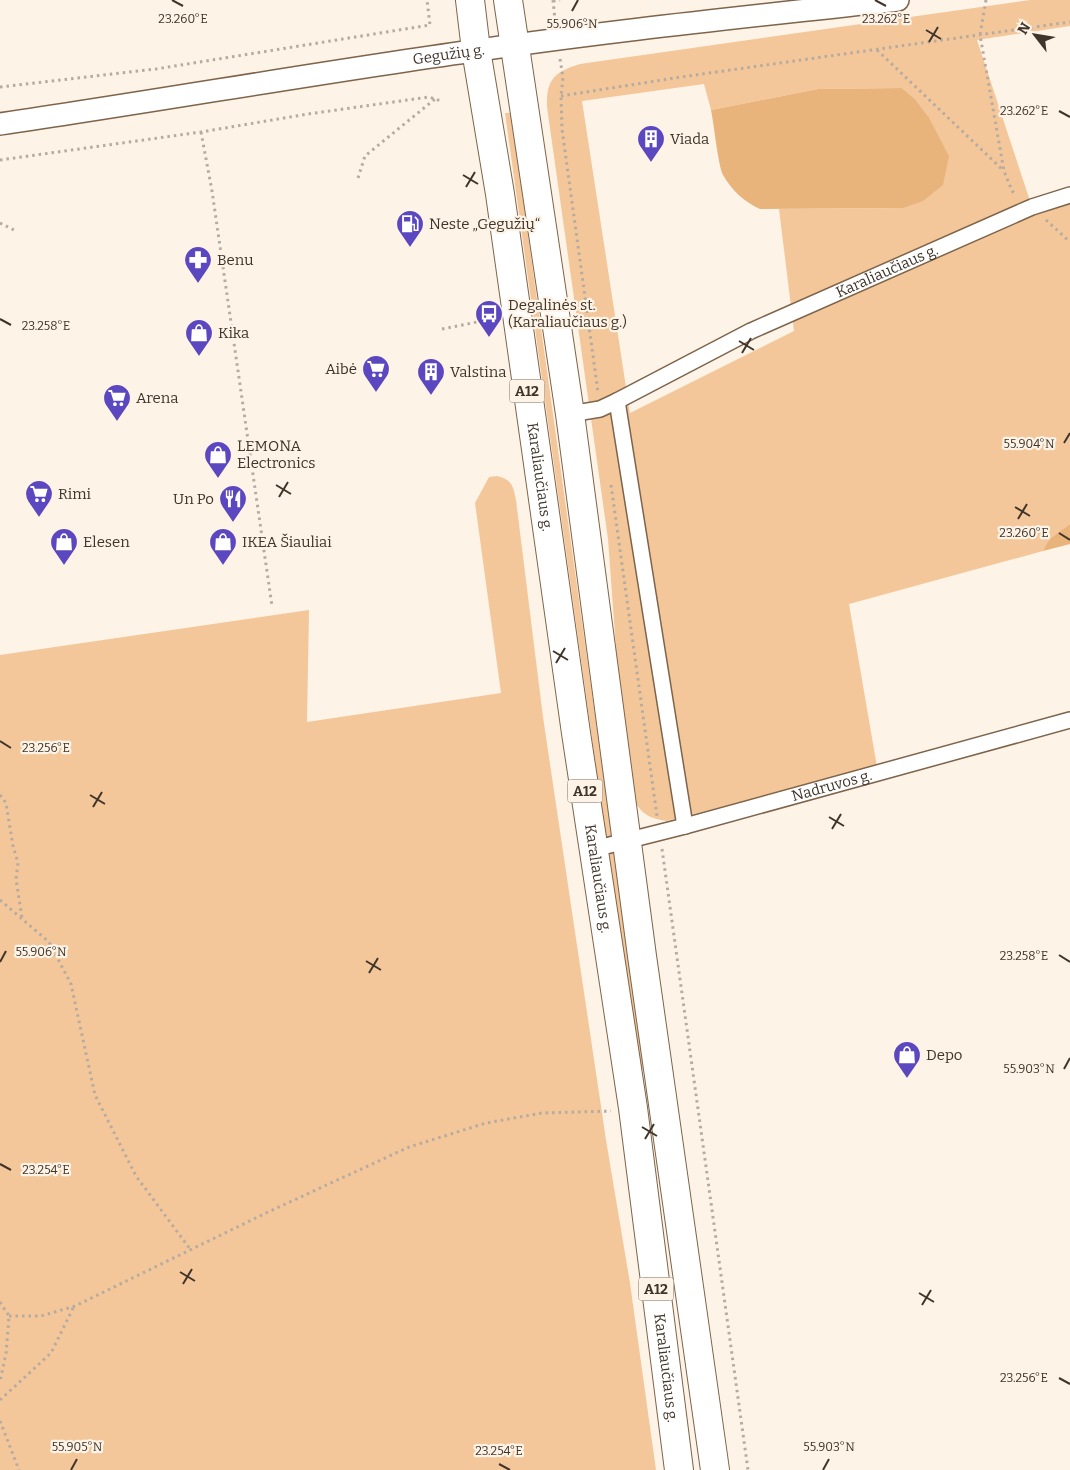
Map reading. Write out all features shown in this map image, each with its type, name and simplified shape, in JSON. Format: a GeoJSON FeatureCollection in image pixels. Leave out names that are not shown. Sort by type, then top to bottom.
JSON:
{"type":"FeatureCollection","features":[{"type":"Feature","properties":{"kind":"highway","name":"A12"},"geometry":{"type":"LineString","coordinates":[[470,0],[476,50]]}},
{"type":"Feature","properties":{"kind":"highway","name":"A12"},"geometry":{"type":"LineString","coordinates":[[508,0],[570,414],[626,840],[715,1470]]}},
{"type":"Feature","properties":{"kind":"highway","name":"Karaliaučiaus g."},"geometry":{"type":"LineString","coordinates":[[476,50],[500,194],[536,457],[633,1108],[679,1470]]}},
{"type":"Feature","properties":{"kind":"main road","name":"Gegužių g."},"geometry":{"type":"LineString","coordinates":[[0,124],[476,50],[898,0]]}},
{"type":"Feature","properties":{"kind":"street","name":"Karaliaučiaus g."},"geometry":{"type":"LineString","coordinates":[[570,414],[600,408],[617,401],[751,330],[1032,207],[1070,196]]}},
{"type":"Feature","properties":{"kind":"street"},"geometry":{"type":"LineString","coordinates":[[617,401],[685,826]]}},
{"type":"Feature","properties":{"kind":"street","name":"Nadruvos g."},"geometry":{"type":"LineString","coordinates":[[594,848],[659,833],[1070,720]]}},
{"type":"Feature","properties":{"kind":"path"},"geometry":{"type":"LineString","coordinates":[[0,87],[156,70],[430,25],[427,0]]}},
{"type":"Feature","properties":{"kind":"path"},"geometry":{"type":"LineString","coordinates":[[553,0],[560,0]]}},
{"type":"Feature","properties":{"kind":"path"},"geometry":{"type":"LineString","coordinates":[[986,0],[980,35],[1004,171],[1012,191],[1070,242]]}},
{"type":"Feature","properties":{"kind":"path"},"geometry":{"type":"LineString","coordinates":[[561,96],[681,77],[1070,22]]}},
{"type":"Feature","properties":{"kind":"path"},"geometry":{"type":"LineString","coordinates":[[557,40],[563,78],[561,96],[562,129],[600,408]]}},
{"type":"Feature","properties":{"kind":"path"},"geometry":{"type":"LineString","coordinates":[[877,50],[1004,171]]}},
{"type":"Feature","properties":{"kind":"path"},"geometry":{"type":"LineString","coordinates":[[0,160],[201,132],[429,97],[441,101]]}},
{"type":"Feature","properties":{"kind":"path"},"geometry":{"type":"LineString","coordinates":[[358,178],[365,156],[436,99]]}},
{"type":"Feature","properties":{"kind":"path"},"geometry":{"type":"LineString","coordinates":[[201,132],[212,191],[272,606]]}},
{"type":"Feature","properties":{"kind":"path"},"geometry":{"type":"LineString","coordinates":[[0,223],[14,230]]}},
{"type":"Feature","properties":{"kind":"path"},"geometry":{"type":"LineString","coordinates":[[442,329],[487,320]]}},
{"type":"Feature","properties":{"kind":"path"},"geometry":{"type":"LineString","coordinates":[[610,475],[748,1470]]}},
{"type":"Feature","properties":{"kind":"path"},"geometry":{"type":"LineString","coordinates":[[0,795],[6,803],[13,846],[18,863],[16,879],[22,919]]}},
{"type":"Feature","properties":{"kind":"path"},"geometry":{"type":"LineString","coordinates":[[0,900],[49,942],[71,984],[95,1095],[136,1176],[190,1249]]}},
{"type":"Feature","properties":{"kind":"path"},"geometry":{"type":"LineString","coordinates":[[9,1316],[41,1316],[75,1306],[190,1249],[409,1148],[486,1123],[542,1113],[605,1112],[633,1108]]}},
{"type":"Feature","properties":{"kind":"path"},"geometry":{"type":"LineString","coordinates":[[0,1302],[9,1316],[6,1354],[0,1381]]}},
{"type":"Feature","properties":{"kind":"path"},"geometry":{"type":"LineString","coordinates":[[0,1400],[51,1353],[75,1306]]}},
{"type":"Feature","properties":{"kind":"path"},"geometry":{"type":"LineString","coordinates":[[0,1421],[19,1470]]}},
{"type":"Feature","properties":{"kind":"shaded area"},"geometry":{"type":"Polygon","coordinates":[[[1030,0],[1070,0],[1070,26],[977,40],[1032,207],[1070,195],[1070,524],[1050,539],[1043,551],[849,604],[877,767],[667,821],[645,814],[631,794],[620,704],[608,539],[547,107],[548,90],[553,78],[564,70],[580,64],[1030,0]],[[704,84],[582,101],[630,413],[794,331],[779,209],[903,208],[928,116],[915,99],[902,88],[818,89],[711,110],[704,84]]]}},
{"type":"Feature","properties":{"kind":"shaded area"},"geometry":{"type":"Polygon","coordinates":[[[902,88],[915,99],[928,116],[949,156],[943,185],[923,201],[903,208],[760,209],[739,195],[723,175],[711,110],[818,89],[902,88]]]}},
{"type":"Feature","properties":{"kind":"shaded area"},"geometry":{"type":"Polygon","coordinates":[[[505,113],[511,113],[644,1066],[641,1071],[638,1069],[505,113]]]}},
{"type":"Feature","properties":{"kind":"shaded area"},"geometry":{"type":"Polygon","coordinates":[[[497,476],[509,481],[514,490],[516,500],[543,717],[606,1140],[630,1283],[656,1470],[0,1470],[0,655],[309,610],[307,722],[501,693],[475,503],[489,477],[497,476]]]}},
{"type":"Feature","properties":{"kind":"shaded area"},"geometry":{"type":"Polygon","coordinates":[[[1070,524],[1070,544],[1043,551],[1050,539],[1070,524]]]}},
{"type":"Feature","properties":{"kind":"place","name":"Viada"},"geometry":{"type":"Point","coordinates":[651,163]}},
{"type":"Feature","properties":{"kind":"place","name":"Neste „Gegužių“"},"geometry":{"type":"Point","coordinates":[410,248]}},
{"type":"Feature","properties":{"kind":"place","name":"Benu"},"geometry":{"type":"Point","coordinates":[198,284]}},
{"type":"Feature","properties":{"kind":"place","name":"Degalinės st. (Karaliaučiaus g.)"},"geometry":{"type":"Point","coordinates":[489,338]}},
{"type":"Feature","properties":{"kind":"place","name":"Kika"},"geometry":{"type":"Point","coordinates":[199,357]}},
{"type":"Feature","properties":{"kind":"place","name":"Aibė"},"geometry":{"type":"Point","coordinates":[376,393]}},
{"type":"Feature","properties":{"kind":"place","name":"Valstina"},"geometry":{"type":"Point","coordinates":[431,396]}},
{"type":"Feature","properties":{"kind":"place","name":"Arena"},"geometry":{"type":"Point","coordinates":[117,422]}},
{"type":"Feature","properties":{"kind":"place","name":"LEMONA Electronics"},"geometry":{"type":"Point","coordinates":[218,479]}},
{"type":"Feature","properties":{"kind":"place","name":"Rimi"},"geometry":{"type":"Point","coordinates":[39,518]}},
{"type":"Feature","properties":{"kind":"place","name":"Un Po"},"geometry":{"type":"Point","coordinates":[233,523]}},
{"type":"Feature","properties":{"kind":"place","name":"Elesen"},"geometry":{"type":"Point","coordinates":[64,566]}},
{"type":"Feature","properties":{"kind":"place","name":"IKEA Šiauliai"},"geometry":{"type":"Point","coordinates":[223,566]}},
{"type":"Feature","properties":{"kind":"place","name":"Depo"},"geometry":{"type":"Point","coordinates":[907,1079]}}]}
